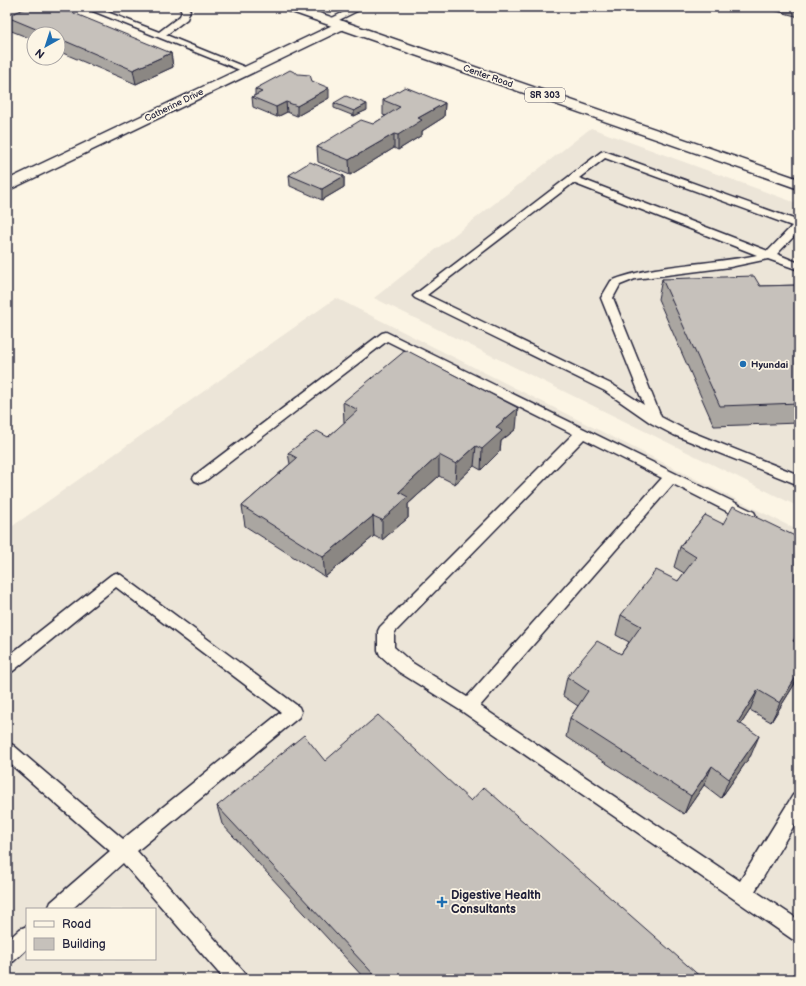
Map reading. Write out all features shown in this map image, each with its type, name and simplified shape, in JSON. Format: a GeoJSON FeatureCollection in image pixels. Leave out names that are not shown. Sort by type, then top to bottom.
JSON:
{"type":"FeatureCollection","features":[{"type":"Feature","properties":{"kind":"main road","name":"Center Road"},"geometry":{"type":"LineString","coordinates":[[290,7],[799,184]]}},
{"type":"Feature","properties":{"kind":"main road","name":"Catherine Drive"},"geometry":{"type":"LineString","coordinates":[[7,186],[248,70],[336,23]]}},
{"type":"Feature","properties":{"kind":"lane"},"geometry":{"type":"LineString","coordinates":[[87,7],[248,70]]}},
{"type":"Feature","properties":{"kind":"lane"},"geometry":{"type":"LineString","coordinates":[[160,36],[184,17],[186,10],[182,7]]}},
{"type":"Feature","properties":{"kind":"lane"},"geometry":{"type":"LineString","coordinates":[[336,23],[361,7]]}},
{"type":"Feature","properties":{"kind":"lane"},"geometry":{"type":"LineString","coordinates":[[656,420],[607,298],[615,283],[632,276],[730,264],[770,255],[799,225],[604,154],[419,296],[609,388],[656,420],[679,432],[799,480]]}},
{"type":"Feature","properties":{"kind":"lane"},"geometry":{"type":"LineString","coordinates":[[572,179],[799,267]]}},
{"type":"Feature","properties":{"kind":"lane"},"geometry":{"type":"LineString","coordinates":[[200,478],[386,336],[763,523]]}},
{"type":"Feature","properties":{"kind":"lane"},"geometry":{"type":"LineString","coordinates":[[582,433],[386,631],[386,650],[405,667],[468,707],[799,932]]}},
{"type":"Feature","properties":{"kind":"lane"},"geometry":{"type":"LineString","coordinates":[[468,707],[670,477]]}},
{"type":"Feature","properties":{"kind":"lane"},"geometry":{"type":"LineString","coordinates":[[7,666],[116,579],[293,712],[123,851],[59,908]]}},
{"type":"Feature","properties":{"kind":"lane"},"geometry":{"type":"LineString","coordinates":[[7,750],[137,863],[237,979]]}},
{"type":"Feature","properties":{"kind":"lane"},"geometry":{"type":"LineString","coordinates":[[743,893],[799,801]]}},
{"type":"Feature","properties":{"kind":"lane"},"geometry":{"type":"LineString","coordinates":[[7,954],[26,937]]}},
{"type":"Feature","properties":{"kind":"shaded area"},"geometry":{"type":"Polygon","coordinates":[[[591,128],[799,204],[799,507],[374,298],[591,128]]]}},
{"type":"Feature","properties":{"kind":"shaded area"},"geometry":{"type":"Polygon","coordinates":[[[336,298],[799,531],[799,979],[7,979],[7,530],[336,298]]]}},
{"type":"Feature","properties":{"kind":"building"},"geometry":{"type":"Polygon","coordinates":[[[29,7],[59,7],[171,53],[133,70],[66,41],[66,26],[29,26],[7,16],[29,7]]]}},
{"type":"Feature","properties":{"kind":"building"},"geometry":{"type":"Polygon","coordinates":[[[290,70],[298,74],[310,75],[312,81],[329,88],[297,106],[286,102],[276,107],[252,97],[262,92],[255,89],[290,70]]]}},
{"type":"Feature","properties":{"kind":"building"},"geometry":{"type":"Polygon","coordinates":[[[405,87],[445,103],[418,118],[422,120],[398,135],[394,134],[349,160],[317,147],[361,120],[373,124],[400,107],[383,100],[405,87]]]}},
{"type":"Feature","properties":{"kind":"building"},"geometry":{"type":"Polygon","coordinates":[[[346,96],[367,104],[354,111],[334,103],[346,96]]]}},
{"type":"Feature","properties":{"kind":"building"},"geometry":{"type":"Polygon","coordinates":[[[310,162],[344,176],[322,189],[289,175],[310,162]]]}},
{"type":"Feature","properties":{"kind":"building","name":"Hyundai"},"geometry":{"type":"Polygon","coordinates":[[[754,276],[760,286],[799,285],[799,403],[720,406],[662,279],[754,276]]]}},
{"type":"Feature","properties":{"kind":"building"},"geometry":{"type":"Polygon","coordinates":[[[406,350],[518,408],[496,427],[502,431],[482,449],[476,446],[456,464],[439,455],[399,492],[408,497],[382,520],[373,516],[323,557],[242,506],[297,458],[288,453],[317,431],[328,437],[358,410],[343,402],[406,350]]]}},
{"type":"Feature","properties":{"kind":"building"},"geometry":{"type":"Polygon","coordinates":[[[733,506],[799,538],[799,632],[793,641],[799,644],[799,672],[780,703],[758,690],[738,722],[759,736],[729,779],[712,766],[691,796],[570,718],[588,691],[567,677],[597,641],[621,654],[641,626],[621,615],[656,570],[678,581],[696,557],[680,547],[705,515],[723,524],[733,506]]]}},
{"type":"Feature","properties":{"kind":"building","name":"Digestive Health Consultants"},"geometry":{"type":"Polygon","coordinates":[[[378,715],[471,801],[484,787],[703,979],[378,979],[217,806],[304,735],[325,761],[378,715]]]}},
{"type":"Feature","properties":{"kind":"place","name":"Hyundai"},"geometry":{"type":"Point","coordinates":[743,364]}},
{"type":"Feature","properties":{"kind":"place","name":"Digestive Health Consultants"},"geometry":{"type":"Point","coordinates":[442,902]}}]}
